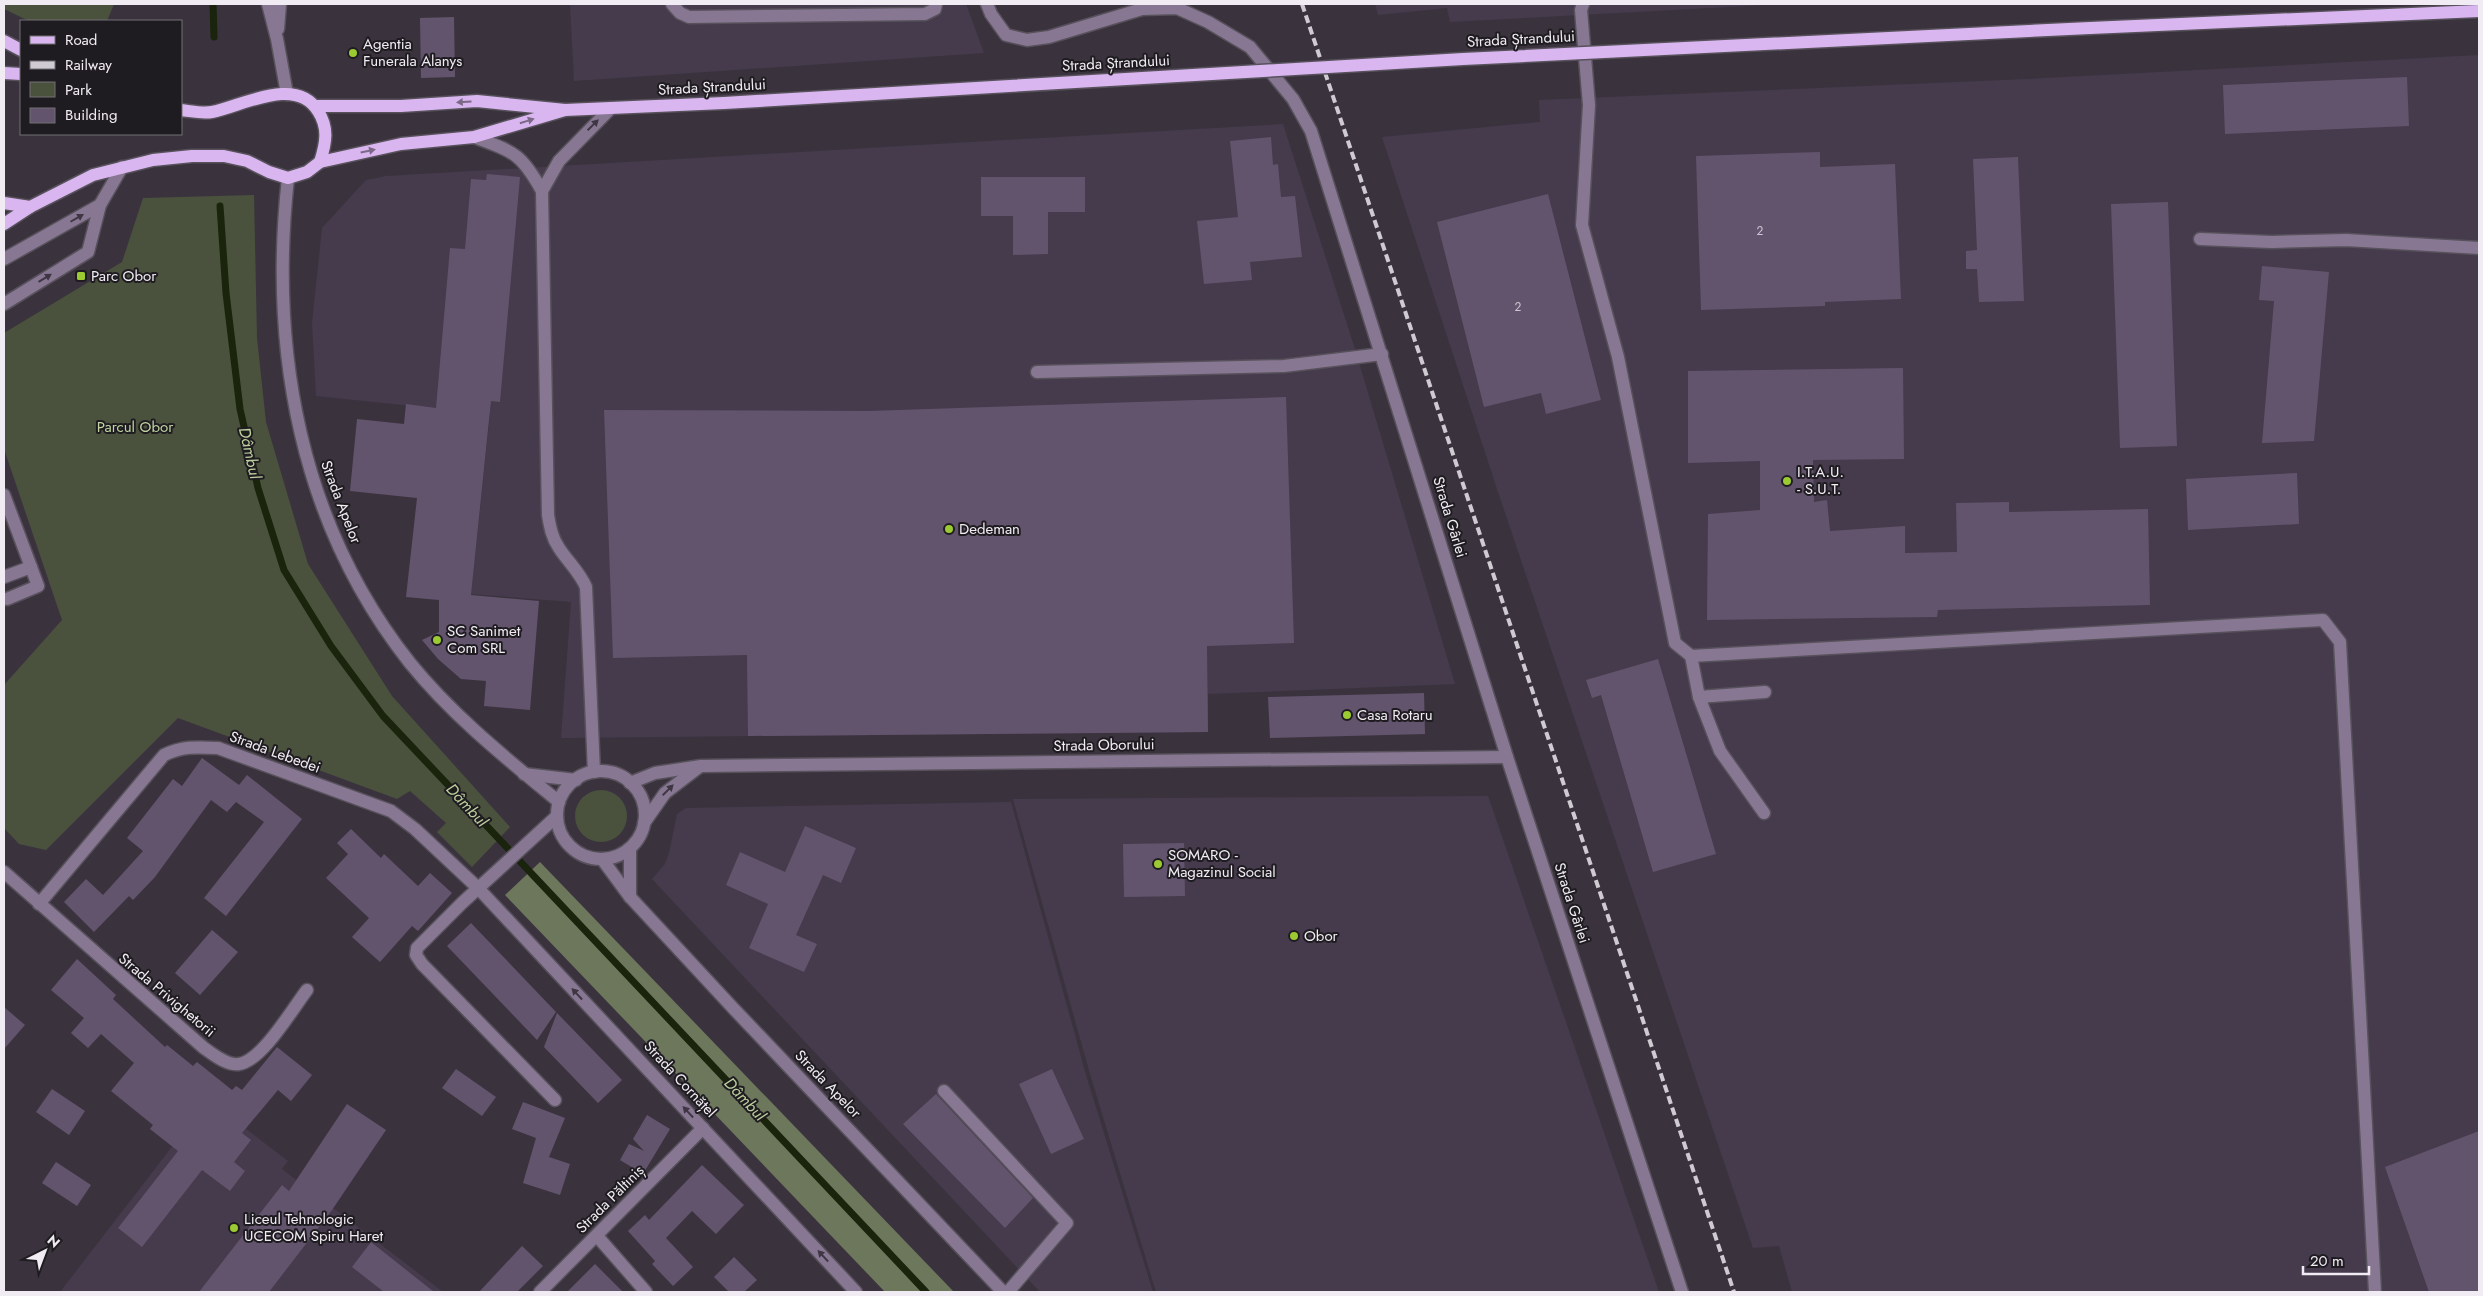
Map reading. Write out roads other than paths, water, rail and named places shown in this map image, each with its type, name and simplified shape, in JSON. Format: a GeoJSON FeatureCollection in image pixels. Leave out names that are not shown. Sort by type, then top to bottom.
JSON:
{"type":"FeatureCollection","features":[{"type":"Feature","properties":{"kind":"main road","name":"Strada Ștrandului"},"geometry":{"type":"LineString","coordinates":[[287,94],[301,97],[315,106],[400,106],[477,101],[564,110],[724,103],[1462,58],[2479,11]]}},
{"type":"Feature","properties":{"kind":"main road"},"geometry":{"type":"LineString","coordinates":[[4,41],[20,49]]}},
{"type":"Feature","properties":{"kind":"main road"},"geometry":{"type":"LineString","coordinates":[[4,73],[20,74]]}},
{"type":"Feature","properties":{"kind":"main road"},"geometry":{"type":"LineString","coordinates":[[182,110],[209,112],[256,98],[287,94]]}},
{"type":"Feature","properties":{"kind":"main road"},"geometry":{"type":"LineString","coordinates":[[315,106],[325,122],[326,142],[320,162]]}},
{"type":"Feature","properties":{"kind":"main road","name":"Strada Ștrandului"},"geometry":{"type":"LineString","coordinates":[[288,178],[307,172],[320,162],[401,144],[474,137],[564,110]]}},
{"type":"Feature","properties":{"kind":"main road"},"geometry":{"type":"LineString","coordinates":[[4,224],[30,207],[93,174],[122,167],[192,156],[224,156],[247,161],[269,172],[288,178]]}},
{"type":"Feature","properties":{"kind":"main road"},"geometry":{"type":"LineString","coordinates":[[4,203],[30,207]]}},
{"type":"Feature","properties":{"kind":"street"},"geometry":{"type":"LineString","coordinates":[[268,4],[277,39],[287,94]]}},
{"type":"Feature","properties":{"kind":"street"},"geometry":{"type":"LineString","coordinates":[[277,39],[280,4]]}},
{"type":"Feature","properties":{"kind":"street"},"geometry":{"type":"LineString","coordinates":[[672,4],[680,13],[689,17],[925,14],[934,9],[936,4]]}},
{"type":"Feature","properties":{"kind":"street","name":"Strada Gârlei"},"geometry":{"type":"LineString","coordinates":[[987,4],[991,14],[1006,35],[1027,40],[1049,37],[1142,9],[1177,8],[1208,22],[1250,47],[1293,99],[1311,131],[1507,757],[1682,1292]]}},
{"type":"Feature","properties":{"kind":"street"},"geometry":{"type":"LineString","coordinates":[[1582,4],[1580,10],[1590,105],[1582,225],[1618,357],[1675,643],[1691,656],[1699,697],[1720,751],[1764,813]]}},
{"type":"Feature","properties":{"kind":"street"},"geometry":{"type":"LineString","coordinates":[[542,191],[559,161],[611,108]]}},
{"type":"Feature","properties":{"kind":"street"},"geometry":{"type":"LineString","coordinates":[[474,137],[512,151],[529,167],[542,191],[548,515],[552,536],[579,572],[586,587],[594,772]]}},
{"type":"Feature","properties":{"kind":"street"},"geometry":{"type":"LineString","coordinates":[[4,304],[88,252],[100,205],[122,167]]}},
{"type":"Feature","properties":{"kind":"street","name":"Strada Apelor"},"geometry":{"type":"LineString","coordinates":[[288,178],[282,250],[286,344],[292,400],[302,442],[322,504],[340,548],[381,622],[410,663],[440,696],[524,774],[559,802]]}},
{"type":"Feature","properties":{"kind":"street"},"geometry":{"type":"LineString","coordinates":[[4,259],[100,205]]}},
{"type":"Feature","properties":{"kind":"street"},"geometry":{"type":"LineString","coordinates":[[2200,240],[2272,242],[2346,240],[2479,248]]}},
{"type":"Feature","properties":{"kind":"street"},"geometry":{"type":"LineString","coordinates":[[1037,372],[1284,366],[1382,354]]}},
{"type":"Feature","properties":{"kind":"street"},"geometry":{"type":"LineString","coordinates":[[4,495],[38,586],[7,599]]}},
{"type":"Feature","properties":{"kind":"street"},"geometry":{"type":"LineString","coordinates":[[4,577],[31,567]]}},
{"type":"Feature","properties":{"kind":"street"},"geometry":{"type":"LineString","coordinates":[[1691,656],[2323,620],[2340,642],[2375,1292]]}},
{"type":"Feature","properties":{"kind":"street"},"geometry":{"type":"LineString","coordinates":[[1699,697],[1765,692]]}},
{"type":"Feature","properties":{"kind":"street","name":"Strada Lebedei"},"geometry":{"type":"LineString","coordinates":[[39,904],[164,755],[178,748],[193,746],[218,748],[391,811],[482,885]]}},
{"type":"Feature","properties":{"kind":"street","name":"Strada Oborului"},"geometry":{"type":"LineString","coordinates":[[630,783],[655,772],[702,766],[1507,757]]}},
{"type":"Feature","properties":{"kind":"street"},"geometry":{"type":"LineString","coordinates":[[644,823],[644,808],[640,794],[620,776],[607,772],[594,772],[576,780],[566,790],[559,802],[557,816],[560,829],[566,841],[576,851],[588,857],[602,859],[616,857],[630,848],[639,837],[644,823],[664,793],[702,766]]}},
{"type":"Feature","properties":{"kind":"street"},"geometry":{"type":"LineString","coordinates":[[524,774],[576,780]]}},
{"type":"Feature","properties":{"kind":"street"},"geometry":{"type":"LineString","coordinates":[[555,1100],[422,964],[416,955],[418,948],[482,885],[557,816]]}},
{"type":"Feature","properties":{"kind":"street"},"geometry":{"type":"LineString","coordinates":[[630,848],[630,897]]}},
{"type":"Feature","properties":{"kind":"street","name":"Strada Apelor"},"geometry":{"type":"LineString","coordinates":[[602,859],[630,897],[1003,1292]]}},
{"type":"Feature","properties":{"kind":"street","name":"Strada Privighetorii"},"geometry":{"type":"LineString","coordinates":[[4,872],[196,1042],[224,1061],[238,1065],[251,1060],[263,1048],[307,990]]}},
{"type":"Feature","properties":{"kind":"street","name":"Strada Cornățel"},"geometry":{"type":"LineString","coordinates":[[482,885],[856,1292]]}},
{"type":"Feature","properties":{"kind":"street"},"geometry":{"type":"LineString","coordinates":[[944,1091],[1067,1223],[1008,1292]]}},
{"type":"Feature","properties":{"kind":"street","name":"Strada Păltiniș"},"geometry":{"type":"LineString","coordinates":[[540,1292],[704,1128]]}},
{"type":"Feature","properties":{"kind":"street"},"geometry":{"type":"LineString","coordinates":[[597,1236],[646,1292]]}},
{"type":"Feature","properties":{"kind":"waterway","name":"Dâmbul"},"geometry":{"type":"LineString","coordinates":[[213,4],[214,37]]}},
{"type":"Feature","properties":{"kind":"waterway","name":"Dâmbul"},"geometry":{"type":"LineString","coordinates":[[220,206],[226,293],[240,409],[258,488],[284,570],[331,646],[383,716],[926,1292]]}},
{"type":"Feature","properties":{"kind":"railway"},"geometry":{"type":"LineString","coordinates":[[1302,4],[1734,1292]]}},
{"type":"Feature","properties":{"kind":"place","name":"Agentia Funerala Alanys"},"geometry":{"type":"Point","coordinates":[353,53]}},
{"type":"Feature","properties":{"kind":"place","name":"Parc Obor"},"geometry":{"type":"Point","coordinates":[81,276]}},
{"type":"Feature","properties":{"kind":"place","name":"I.T.A.U. - S.U.T."},"geometry":{"type":"Point","coordinates":[1787,481]}},
{"type":"Feature","properties":{"kind":"place","name":"Dedeman"},"geometry":{"type":"Point","coordinates":[949,529]}},
{"type":"Feature","properties":{"kind":"place","name":"SC Sanimet Com SRL"},"geometry":{"type":"Point","coordinates":[437,640]}},
{"type":"Feature","properties":{"kind":"place","name":"Casa Rotaru"},"geometry":{"type":"Point","coordinates":[1347,715]}},
{"type":"Feature","properties":{"kind":"place","name":"SOMARO - Magazinul Social"},"geometry":{"type":"Point","coordinates":[1158,864]}},
{"type":"Feature","properties":{"kind":"place","name":"Obor"},"geometry":{"type":"Point","coordinates":[1294,936]}},
{"type":"Feature","properties":{"kind":"place","name":"Liceul Tehnologic UCECOM Spiru Haret"},"geometry":{"type":"Point","coordinates":[234,1228]}},
{"type":"Feature","properties":{"kind":"park label","name":"Parcul Obor"},"geometry":{"type":"Point","coordinates":[135,427]}}]}
